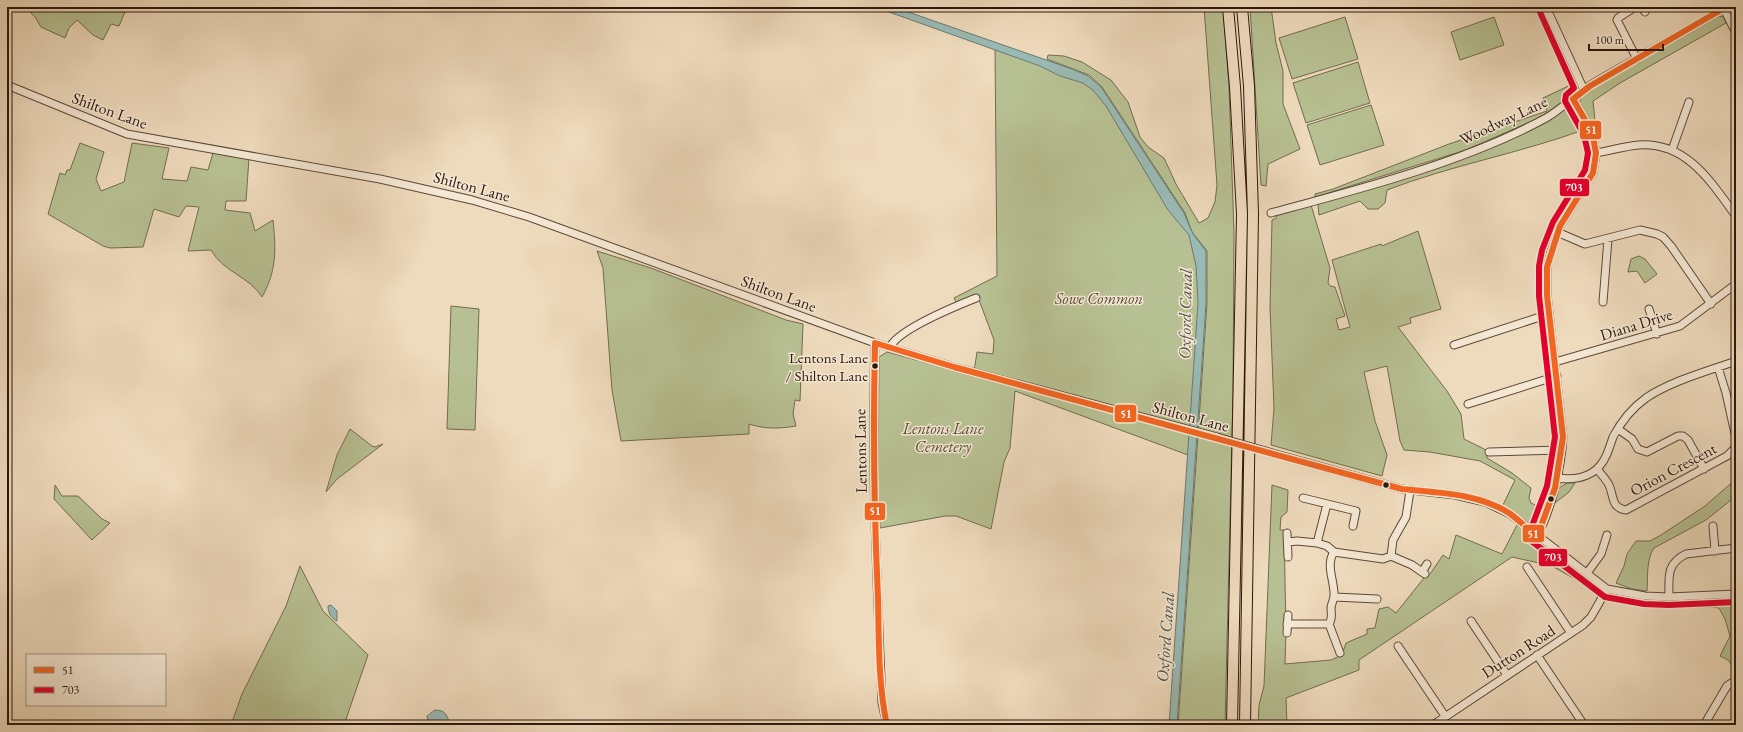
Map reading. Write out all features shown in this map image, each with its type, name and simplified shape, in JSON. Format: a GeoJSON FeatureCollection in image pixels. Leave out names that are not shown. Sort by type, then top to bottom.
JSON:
{"type":"FeatureCollection","features":[{"type":"Feature","properties":{"kind":"highway"},"geometry":{"type":"LineString","coordinates":[[1228,7],[1235,87],[1242,214],[1232,725]]}},
{"type":"Feature","properties":{"kind":"highway"},"geometry":{"type":"LineString","coordinates":[[1242,7],[1249,86],[1253,214],[1245,725]]}},
{"type":"Feature","properties":{"kind":"street"},"geometry":{"type":"LineString","coordinates":[[1546,7],[1584,90]]}},
{"type":"Feature","properties":{"kind":"street"},"geometry":{"type":"LineString","coordinates":[[1635,7],[1617,20],[1637,59]]}},
{"type":"Feature","properties":{"kind":"street"},"geometry":{"type":"LineString","coordinates":[[1725,8],[1736,33]]}},
{"type":"Feature","properties":{"kind":"street","name":"Woodway Lane"},"geometry":{"type":"LineString","coordinates":[[1271,213],[1371,185],[1455,157],[1546,118],[1584,90],[1725,8]]}},
{"type":"Feature","properties":{"kind":"street","name":"Shilton Lane"},"geometry":{"type":"LineString","coordinates":[[7,85],[127,134],[380,179],[433,190],[490,205],[585,237],[875,343],[954,367],[1272,452],[1410,491],[1455,495],[1485,502],[1510,514],[1537,537],[1587,573],[1606,589]]}},
{"type":"Feature","properties":{"kind":"street"},"geometry":{"type":"LineString","coordinates":[[1537,537],[1557,478],[1562,450],[1562,414],[1547,295],[1548,267],[1557,232],[1590,179],[1594,168],[1596,153],[1592,132],[1573,99]]}},
{"type":"Feature","properties":{"kind":"street"},"geometry":{"type":"LineString","coordinates":[[1672,150],[1688,102]]}},
{"type":"Feature","properties":{"kind":"street"},"geometry":{"type":"LineString","coordinates":[[1596,153],[1638,145],[1658,146],[1672,150],[1688,158],[1700,169],[1736,216]]}},
{"type":"Feature","properties":{"kind":"street"},"geometry":{"type":"LineString","coordinates":[[1557,232],[1585,244],[1640,230],[1651,231],[1663,237],[1711,304]]}},
{"type":"Feature","properties":{"kind":"street"},"geometry":{"type":"LineString","coordinates":[[1603,302],[1608,238]]}},
{"type":"Feature","properties":{"kind":"street","name":"Diana Drive"},"geometry":{"type":"LineString","coordinates":[[1555,362],[1657,334],[1683,324],[1736,284]]}},
{"type":"Feature","properties":{"kind":"street"},"geometry":{"type":"LineString","coordinates":[[890,347],[902,334],[930,319],[976,298]]}},
{"type":"Feature","properties":{"kind":"street"},"geometry":{"type":"LineString","coordinates":[[1650,309],[1657,334]]}},
{"type":"Feature","properties":{"kind":"street"},"geometry":{"type":"LineString","coordinates":[[1454,345],[1549,314]]}},
{"type":"Feature","properties":{"kind":"street","name":"Lentons Lane"},"geometry":{"type":"LineString","coordinates":[[875,343],[872,416],[874,487],[882,703],[887,725]]}},
{"type":"Feature","properties":{"kind":"street"},"geometry":{"type":"LineString","coordinates":[[1557,478],[1578,479],[1597,469],[1603,462],[1618,429],[1636,406],[1654,393],[1736,361]]}},
{"type":"Feature","properties":{"kind":"street","name":"Orion Crescent"},"geometry":{"type":"LineString","coordinates":[[1718,367],[1736,438]]}},
{"type":"Feature","properties":{"kind":"street"},"geometry":{"type":"LineString","coordinates":[[1468,404],[1557,376]]}},
{"type":"Feature","properties":{"kind":"street"},"geometry":{"type":"LineString","coordinates":[[1618,429],[1632,439],[1638,449],[1647,452],[1678,436],[1683,436],[1688,440],[1704,469]]}},
{"type":"Feature","properties":{"kind":"street","name":"Orion Crescent"},"geometry":{"type":"LineString","coordinates":[[1597,469],[1609,483],[1615,504],[1626,510],[1727,456],[1736,447]]}},
{"type":"Feature","properties":{"kind":"street"},"geometry":{"type":"LineString","coordinates":[[1489,452],[1562,450]]}},
{"type":"Feature","properties":{"kind":"street"},"geometry":{"type":"LineString","coordinates":[[1391,556],[1393,540],[1406,517],[1410,491]]}},
{"type":"Feature","properties":{"kind":"street"},"geometry":{"type":"LineString","coordinates":[[1302,498],[1356,512],[1353,526]]}},
{"type":"Feature","properties":{"kind":"street"},"geometry":{"type":"LineString","coordinates":[[1317,543],[1327,504]]}},
{"type":"Feature","properties":{"kind":"street"},"geometry":{"type":"LineString","coordinates":[[1713,526],[1715,551]]}},
{"type":"Feature","properties":{"kind":"street"},"geometry":{"type":"LineString","coordinates":[[1287,533],[1288,557]]}},
{"type":"Feature","properties":{"kind":"street"},"geometry":{"type":"LineString","coordinates":[[1587,573],[1601,554],[1607,535]]}},
{"type":"Feature","properties":{"kind":"street"},"geometry":{"type":"LineString","coordinates":[[1288,542],[1297,540],[1317,543],[1327,546],[1334,552],[1385,559],[1391,556]]}},
{"type":"Feature","properties":{"kind":"street"},"geometry":{"type":"LineString","coordinates":[[1669,597],[1670,568],[1676,560],[1686,554],[1736,548]]}},
{"type":"Feature","properties":{"kind":"street"},"geometry":{"type":"LineString","coordinates":[[1334,552],[1331,558],[1334,597],[1332,603],[1332,617],[1329,624],[1340,653]]}},
{"type":"Feature","properties":{"kind":"street"},"geometry":{"type":"LineString","coordinates":[[1391,556],[1423,573],[1428,564]]}},
{"type":"Feature","properties":{"kind":"street"},"geometry":{"type":"LineString","coordinates":[[1527,567],[1571,633]]}},
{"type":"Feature","properties":{"kind":"street"},"geometry":{"type":"LineString","coordinates":[[1606,589],[1645,596],[1669,597],[1736,594]]}},
{"type":"Feature","properties":{"kind":"street","name":"Dutton Road"},"geometry":{"type":"LineString","coordinates":[[1433,725],[1571,633],[1591,617],[1606,589]]}},
{"type":"Feature","properties":{"kind":"street"},"geometry":{"type":"LineString","coordinates":[[1334,597],[1377,598]]}},
{"type":"Feature","properties":{"kind":"street"},"geometry":{"type":"LineString","coordinates":[[1287,633],[1286,624],[1288,615]]}},
{"type":"Feature","properties":{"kind":"street"},"geometry":{"type":"LineString","coordinates":[[1471,622],[1507,675]]}},
{"type":"Feature","properties":{"kind":"street"},"geometry":{"type":"LineString","coordinates":[[1286,624],[1329,624]]}},
{"type":"Feature","properties":{"kind":"street"},"geometry":{"type":"LineString","coordinates":[[1398,646],[1445,716]]}},
{"type":"Feature","properties":{"kind":"street"},"geometry":{"type":"LineString","coordinates":[[1537,655],[1584,725]]}},
{"type":"Feature","properties":{"kind":"street"},"geometry":{"type":"LineString","coordinates":[[1704,725],[1727,686],[1735,681]]}},
{"type":"Feature","properties":{"kind":"green space"},"geometry":{"type":"Polygon","coordinates":[[[32,7],[127,7],[119,26],[111,24],[103,40],[93,35],[77,20],[69,28],[65,38],[41,27],[31,13],[32,7]]]}},
{"type":"Feature","properties":{"kind":"green space"},"geometry":{"type":"Polygon","coordinates":[[[1204,7],[1223,7],[1229,86],[1234,234],[1233,395],[1225,725],[1178,725],[1207,304],[1207,251],[1192,232],[1185,213],[1102,87],[1089,75],[1047,59],[1048,55],[1064,56],[1082,62],[1111,80],[1128,102],[1140,137],[1148,147],[1164,158],[1176,184],[1199,223],[1208,218],[1215,202],[1217,185],[1204,7]]]}},
{"type":"Feature","properties":{"kind":"green space"},"geometry":{"type":"Polygon","coordinates":[[[1250,7],[1271,7],[1276,43],[1283,71],[1283,104],[1300,149],[1268,164],[1266,186],[1261,185],[1250,7]]]}},
{"type":"Feature","properties":{"kind":"green space"},"geometry":{"type":"Polygon","coordinates":[[[1718,16],[1724,17],[1726,23],[1620,83],[1593,101],[1596,131],[1580,103],[1580,99],[1584,94],[1603,81],[1718,16]]]}},
{"type":"Feature","properties":{"kind":"green space"},"geometry":{"type":"Polygon","coordinates":[[[1345,17],[1358,59],[1292,79],[1279,38],[1345,17]]]}},
{"type":"Feature","properties":{"kind":"green space"},"geometry":{"type":"Polygon","coordinates":[[[1494,17],[1504,45],[1460,60],[1451,32],[1494,17]]]}},
{"type":"Feature","properties":{"kind":"green space","name":"Sowe Common"},"geometry":{"type":"Polygon","coordinates":[[[995,46],[1091,83],[1187,225],[1202,268],[1188,455],[1015,391],[1010,448],[1004,462],[991,529],[956,516],[945,516],[880,528],[878,481],[879,357],[887,352],[1015,387],[1016,383],[974,372],[977,352],[993,354],[994,340],[979,300],[959,309],[954,298],[997,276],[995,46]]]}},
{"type":"Feature","properties":{"kind":"green space"},"geometry":{"type":"Polygon","coordinates":[[[1358,62],[1370,103],[1306,123],[1293,83],[1358,62]]]}},
{"type":"Feature","properties":{"kind":"green space"},"geometry":{"type":"Polygon","coordinates":[[[1575,83],[1577,88],[1575,93],[1548,114],[1466,150],[1315,197],[1315,194],[1333,189],[1449,144],[1547,111],[1543,98],[1575,83]]]}},
{"type":"Feature","properties":{"kind":"green space"},"geometry":{"type":"Polygon","coordinates":[[[1371,105],[1384,145],[1320,165],[1307,125],[1371,105]]]}},
{"type":"Feature","properties":{"kind":"green space"},"geometry":{"type":"Polygon","coordinates":[[[1571,105],[1586,129],[1537,145],[1436,173],[1387,190],[1385,203],[1378,209],[1368,209],[1360,201],[1319,215],[1318,205],[1322,201],[1450,161],[1571,105]]]}},
{"type":"Feature","properties":{"kind":"green space"},"geometry":{"type":"Polygon","coordinates":[[[80,143],[104,152],[96,179],[101,191],[124,182],[132,143],[169,148],[162,179],[187,181],[191,167],[208,170],[213,153],[249,158],[246,201],[226,201],[225,210],[250,213],[255,231],[273,220],[275,250],[273,268],[262,297],[251,284],[222,263],[211,250],[188,251],[199,207],[186,206],[179,217],[154,209],[143,247],[110,248],[103,246],[48,214],[60,173],[65,175],[67,170],[70,170],[80,143]]]}},
{"type":"Feature","properties":{"kind":"green space"},"geometry":{"type":"Polygon","coordinates":[[[1311,205],[1330,268],[1328,283],[1330,286],[1335,287],[1345,316],[1336,319],[1339,330],[1350,327],[1332,260],[1381,244],[1382,246],[1418,231],[1441,309],[1410,318],[1411,323],[1398,327],[1447,391],[1461,414],[1464,439],[1486,450],[1487,458],[1512,473],[1531,488],[1529,498],[1531,503],[1537,506],[1539,513],[1537,525],[1529,525],[1503,505],[1515,480],[1480,461],[1430,452],[1404,450],[1400,441],[1387,366],[1364,372],[1375,421],[1387,455],[1382,476],[1271,445],[1274,408],[1270,307],[1272,220],[1276,218],[1277,214],[1311,205]]]}},
{"type":"Feature","properties":{"kind":"green space"},"geometry":{"type":"Polygon","coordinates":[[[597,251],[651,268],[786,320],[803,324],[800,401],[795,400],[793,414],[796,426],[772,428],[749,424],[749,434],[621,441],[612,390],[603,268],[597,251]]]}},
{"type":"Feature","properties":{"kind":"green space"},"geometry":{"type":"Polygon","coordinates":[[[1639,256],[1645,259],[1657,274],[1645,283],[1637,271],[1628,272],[1631,259],[1639,256]]]}},
{"type":"Feature","properties":{"kind":"green space"},"geometry":{"type":"Polygon","coordinates":[[[451,306],[479,309],[475,430],[447,429],[451,306]]]}},
{"type":"Feature","properties":{"kind":"green space"},"geometry":{"type":"Polygon","coordinates":[[[350,429],[372,446],[375,447],[383,444],[337,479],[326,492],[337,455],[350,429]]]}},
{"type":"Feature","properties":{"kind":"green space"},"geometry":{"type":"Polygon","coordinates":[[[1736,479],[1736,496],[1706,520],[1654,548],[1651,552],[1649,563],[1647,591],[1632,589],[1616,583],[1624,566],[1627,554],[1636,541],[1650,541],[1661,535],[1705,506],[1736,479]]]}},
{"type":"Feature","properties":{"kind":"green space"},"geometry":{"type":"Polygon","coordinates":[[[1567,483],[1575,483],[1569,492],[1555,503],[1559,488],[1567,483]]]}},
{"type":"Feature","properties":{"kind":"green space"},"geometry":{"type":"Polygon","coordinates":[[[55,485],[62,496],[78,496],[102,519],[110,523],[92,540],[54,499],[55,485]]]}},
{"type":"Feature","properties":{"kind":"green space"},"geometry":{"type":"Polygon","coordinates":[[[1272,485],[1288,490],[1287,512],[1281,517],[1280,530],[1284,530],[1286,633],[1285,664],[1331,660],[1342,655],[1346,643],[1367,634],[1367,629],[1375,628],[1379,609],[1388,607],[1396,613],[1424,578],[1430,574],[1443,555],[1449,559],[1456,535],[1502,554],[1517,525],[1595,585],[1598,592],[1552,566],[1512,557],[1359,660],[1359,670],[1286,698],[1287,725],[1258,725],[1259,705],[1264,686],[1272,485]]]}},
{"type":"Feature","properties":{"kind":"green space"},"geometry":{"type":"Polygon","coordinates":[[[300,566],[323,611],[368,655],[344,725],[231,725],[242,694],[286,606],[300,566]]]}},
{"type":"Feature","properties":{"kind":"green space"},"geometry":{"type":"Polygon","coordinates":[[[1736,600],[1736,671],[1728,660],[1720,656],[1730,636],[1725,619],[1719,608],[1699,606],[1690,601],[1736,600]]]}},
{"type":"Feature","properties":{"kind":"water"},"geometry":{"type":"Polygon","coordinates":[[[875,7],[894,7],[1072,69],[1088,76],[1101,87],[1184,213],[1193,234],[1206,251],[1206,303],[1177,725],[1169,725],[1198,303],[1196,266],[1189,235],[1168,210],[1106,106],[1093,90],[1083,83],[1060,76],[1040,66],[875,7]]]}},
{"type":"Feature","properties":{"kind":"water"},"geometry":{"type":"Polygon","coordinates":[[[331,605],[337,611],[337,621],[329,613],[328,606],[331,605]]]}},
{"type":"Feature","properties":{"kind":"water"},"geometry":{"type":"Polygon","coordinates":[[[435,710],[444,712],[451,725],[429,725],[427,716],[435,710]]]}},
{"type":"Feature","properties":{"kind":"transit line","name":"51"},"geometry":{"type":"LineString","coordinates":[[887,725],[880,678],[874,470],[875,343],[954,367],[1402,489],[1457,495],[1484,501],[1509,513],[1537,537],[1555,488],[1563,437],[1547,295],[1547,267],[1560,226],[1593,173],[1596,153],[1592,132],[1573,99],[1590,86],[1726,7]]}},
{"type":"Feature","properties":{"kind":"transit line","name":"703"},"geometry":{"type":"LineString","coordinates":[[1539,10],[1574,88],[1566,95],[1565,101],[1584,135],[1588,153],[1585,170],[1553,222],[1542,250],[1539,266],[1539,296],[1555,437],[1547,486],[1529,534],[1530,540],[1605,597],[1644,604],[1669,605],[1736,602]]}},
{"type":"Feature","properties":{"kind":"place","name":"Lentons Lane / Shilton Lane"},"geometry":{"type":"Point","coordinates":[875,366]}},
{"type":"Feature","properties":{"kind":"water label","name":"Oxford Canal"},"geometry":{"type":"Point","coordinates":[1185,314]}},
{"type":"Feature","properties":{"kind":"water label","name":"Oxford Canal"},"geometry":{"type":"Point","coordinates":[1165,637]}},
{"type":"Feature","properties":{"kind":"park label","name":"Lentons Lane Cemetery"},"geometry":{"type":"Point","coordinates":[943,437]}}]}
